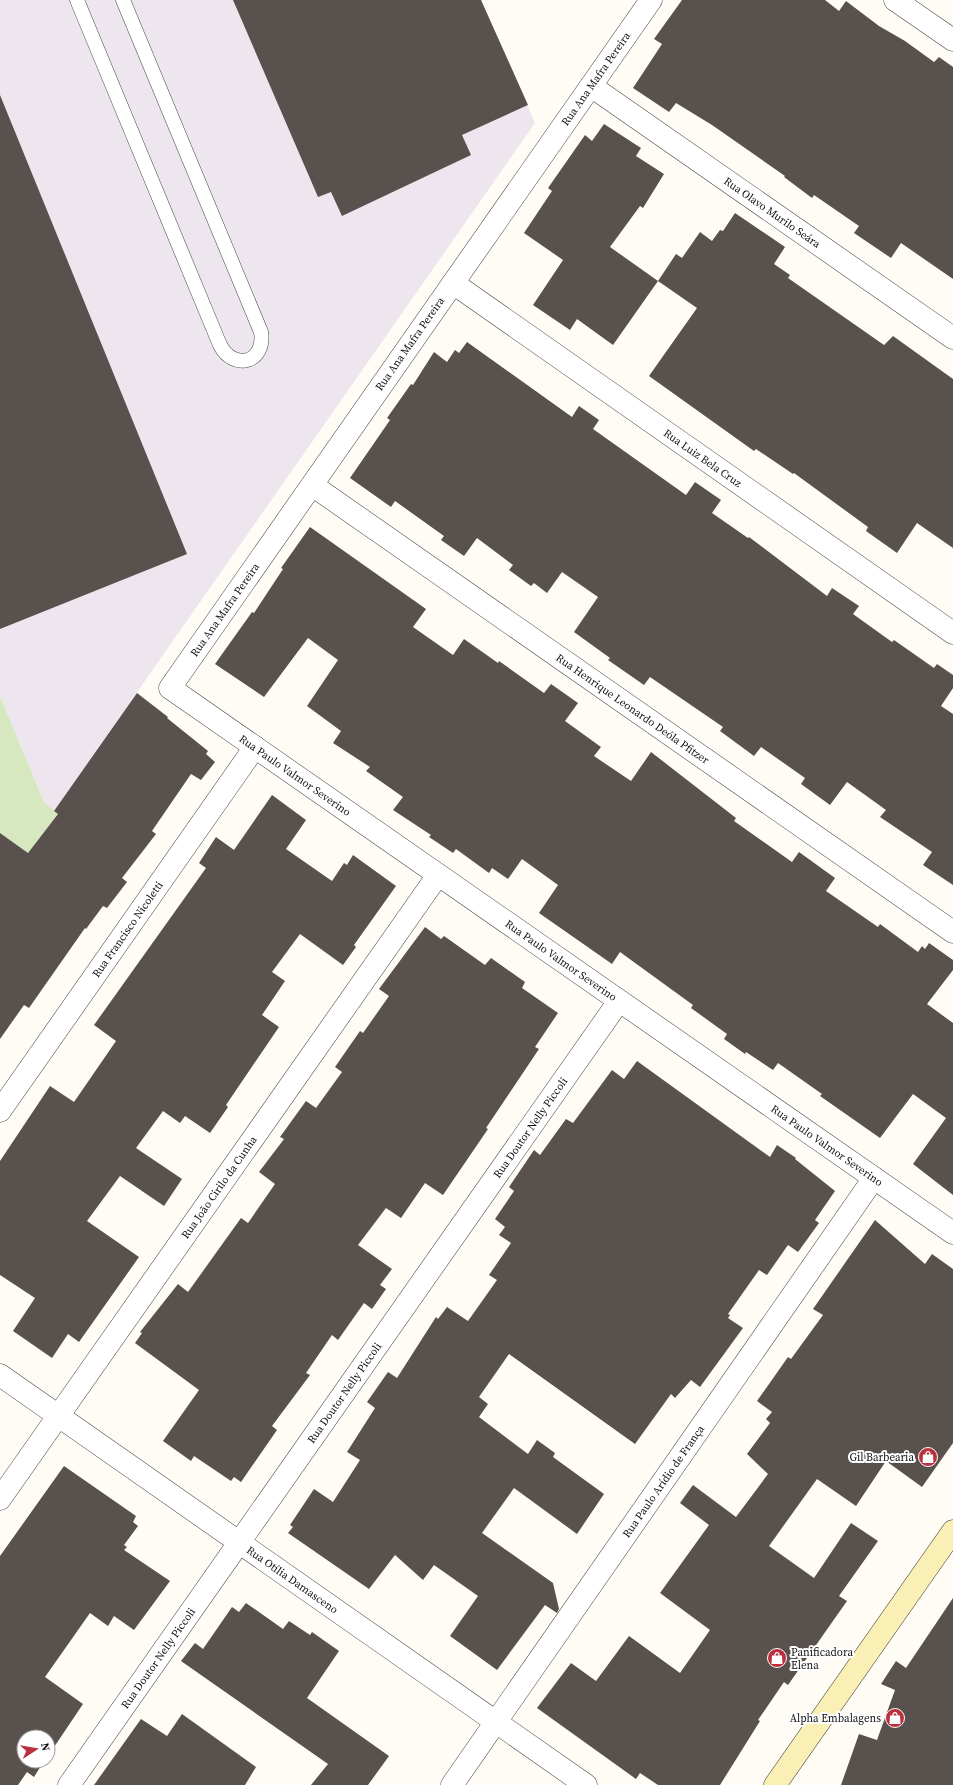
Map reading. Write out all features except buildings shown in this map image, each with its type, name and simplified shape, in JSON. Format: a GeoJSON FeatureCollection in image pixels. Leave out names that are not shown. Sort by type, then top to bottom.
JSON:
{"type":"FeatureCollection","features":[{"type":"Feature","properties":{"kind":"street","name":"Rua Ana Mafra Pereira"},"geometry":{"type":"LineString","coordinates":[[170,688],[651,0]]}},
{"type":"Feature","properties":{"kind":"street"},"geometry":{"type":"LineString","coordinates":[[895,0],[953,40]]}},
{"type":"Feature","properties":{"kind":"street","name":"Rua Olavo Murilo Seára"},"geometry":{"type":"LineString","coordinates":[[591,86],[953,338]]}},
{"type":"Feature","properties":{"kind":"street","name":"Rua Luiz Bela Cruz"},"geometry":{"type":"LineString","coordinates":[[453,283],[953,633]]}},
{"type":"Feature","properties":{"kind":"street","name":"Rua Henrique Leonardo Deóla Pfitzer"},"geometry":{"type":"LineString","coordinates":[[312,485],[953,932]]}},
{"type":"Feature","properties":{"kind":"street","name":"Rua Paulo Valmor Severino"},"geometry":{"type":"LineString","coordinates":[[170,688],[953,1233]]}},
{"type":"Feature","properties":{"kind":"street","name":"Rua Francisco Nicoletti"},"geometry":{"type":"LineString","coordinates":[[0,1111],[255,747]]}},
{"type":"Feature","properties":{"kind":"street","name":"Rua João Cirilo da Cunha"},"geometry":{"type":"LineString","coordinates":[[0,1499],[438,875]]}},
{"type":"Feature","properties":{"kind":"street","name":"Rua Doutor Nelly Piccoli"},"geometry":{"type":"LineString","coordinates":[[69,1785],[619,1001]]}},
{"type":"Feature","properties":{"kind":"street","name":"Rua Paulo Arídio de França"},"geometry":{"type":"LineString","coordinates":[[452,1785],[874,1178]]}},
{"type":"Feature","properties":{"kind":"street","name":"Rua Otília Damasceno"},"geometry":{"type":"LineString","coordinates":[[0,1375],[586,1785]]}},
{"type":"Feature","properties":{"kind":"street"},"geometry":{"type":"LineString","coordinates":[[775,1785],[953,1531]]}},
{"type":"Feature","properties":{"kind":"lane"},"geometry":{"type":"LineString","coordinates":[[77,0],[220,346],[224,354],[231,359],[240,361],[248,360],[256,355],[261,348],[263,340],[261,332],[123,0]]}},
{"type":"Feature","properties":{"kind":"shaded area"},"geometry":{"type":"Polygon","coordinates":[[[0,0],[481,0],[535,123],[54,811],[44,802],[0,696],[0,0]]]}},
{"type":"Feature","properties":{"kind":"green space"},"geometry":{"type":"Polygon","coordinates":[[[0,696],[44,802],[58,814],[28,853],[0,833],[0,696]]]}},
{"type":"Feature","properties":{"kind":"place","name":"Gil Barbearia"},"geometry":{"type":"Point","coordinates":[928,1457]}},
{"type":"Feature","properties":{"kind":"place","name":"Panificadora Elena"},"geometry":{"type":"Point","coordinates":[777,1658]}},
{"type":"Feature","properties":{"kind":"place","name":"Alpha Embalagens"},"geometry":{"type":"Point","coordinates":[895,1718]}}]}
